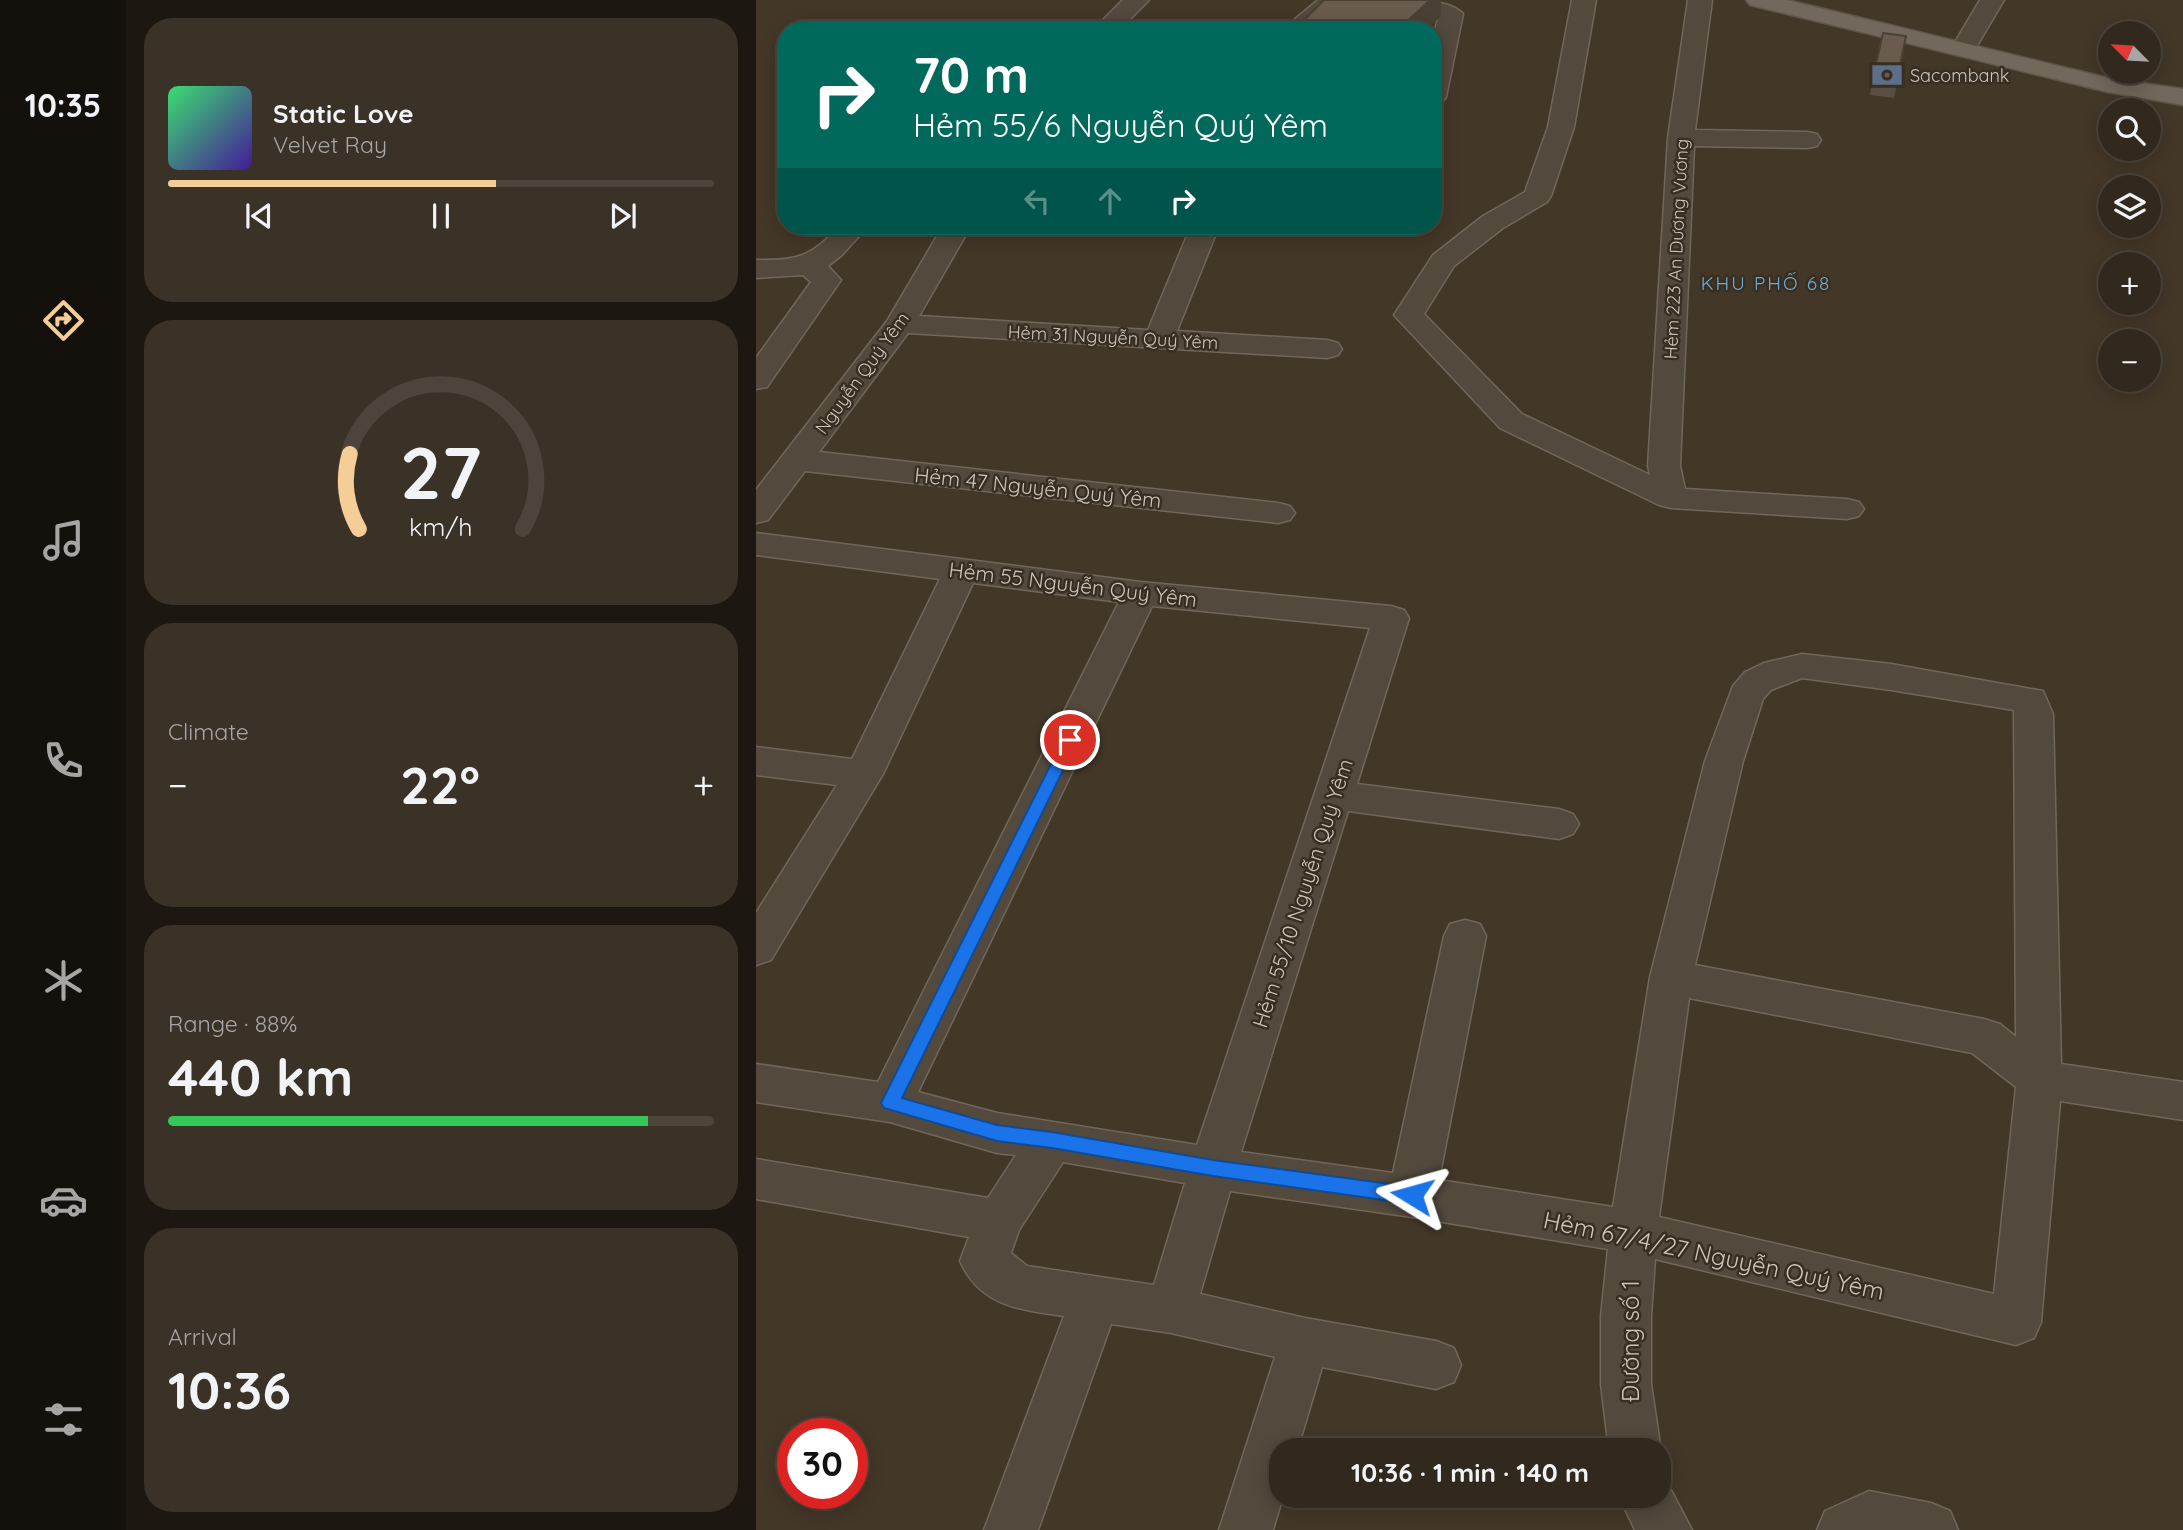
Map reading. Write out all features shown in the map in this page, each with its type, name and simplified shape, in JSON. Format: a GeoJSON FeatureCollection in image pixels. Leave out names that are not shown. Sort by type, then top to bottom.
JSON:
{"type":"FeatureCollection","features":[{"type":"Feature","properties":{"kind":"main road"},"geometry":{"type":"LineString","coordinates":[[1758,0],[2153,97],[2183,97]]}},
{"type":"Feature","properties":{"kind":"main road"},"geometry":{"type":"LineString","coordinates":[[2153,97],[2183,92]]}},
{"type":"Feature","properties":{"kind":"main road"},"geometry":{"type":"LineString","coordinates":[[2153,97],[2183,115]]}},
{"type":"Feature","properties":{"kind":"street"},"geometry":{"type":"LineString","coordinates":[[1115,21],[1137,0]]}},
{"type":"Feature","properties":{"kind":"street"},"geometry":{"type":"LineString","coordinates":[[1306,21],[1333,0]]}},
{"type":"Feature","properties":{"kind":"street"},"geometry":{"type":"LineString","coordinates":[[1411,0],[1451,13],[1442,54]]}},
{"type":"Feature","properties":{"kind":"street"},"geometry":{"type":"LineString","coordinates":[[1584,0],[1561,127],[1538,196],[1493,222],[1443,261],[1409,315],[1511,421],[1671,498],[1847,509]]}},
{"type":"Feature","properties":{"kind":"street","name":"Hẻm 223 An Dương Vương"},"geometry":{"type":"LineString","coordinates":[[1671,498],[1664,466],[1681,138],[1700,0]]}},
{"type":"Feature","properties":{"kind":"street"},"geometry":{"type":"LineString","coordinates":[[1963,49],[1992,0]]}},
{"type":"Feature","properties":{"kind":"street"},"geometry":{"type":"LineString","coordinates":[[1681,138],[1808,140]]}},
{"type":"Feature","properties":{"kind":"street"},"geometry":{"type":"LineString","coordinates":[[756,269],[777,270],[809,265],[833,252],[847,235]]}},
{"type":"Feature","properties":{"kind":"street","name":"Nguyễn Quý Yêm"},"geometry":{"type":"LineString","coordinates":[[756,513],[900,324],[952,235]]}},
{"type":"Feature","properties":{"kind":"street"},"geometry":{"type":"LineString","coordinates":[[1159,339],[1201,235]]}},
{"type":"Feature","properties":{"kind":"street"},"geometry":{"type":"LineString","coordinates":[[756,380],[827,280],[809,265]]}},
{"type":"Feature","properties":{"kind":"street","name":"Hẻm 31 Nguyễn Quý Yêm"},"geometry":{"type":"LineString","coordinates":[[900,324],[1327,349]]}},
{"type":"Feature","properties":{"kind":"street","name":"Hẻm 47 Nguyễn Quý Yêm"},"geometry":{"type":"LineString","coordinates":[[798,460],[1278,513]]}},
{"type":"Feature","properties":{"kind":"street","name":"Hẻm 55 Nguyễn Quý Yêm"},"geometry":{"type":"LineString","coordinates":[[756,544],[1141,593],[1391,618]]}},
{"type":"Feature","properties":{"kind":"street"},"geometry":{"type":"LineString","coordinates":[[756,948],[864,774],[962,570]]}},
{"type":"Feature","properties":{"kind":"street"},"geometry":{"type":"LineString","coordinates":[[890,1103],[1141,593]]}},
{"type":"Feature","properties":{"kind":"street","name":"Hẻm 55/10 Nguyễn Quý Yêm"},"geometry":{"type":"LineString","coordinates":[[1171,1310],[1213,1168],[1391,618]]}},
{"type":"Feature","properties":{"kind":"street","name":"Đường số 1"},"geometry":{"type":"LineString","coordinates":[[1633,1438],[1626,1370],[1626,1316],[1633,1232],[1671,977],[1724,761],[1746,695],[1758,681],[1777,672],[1802,666],[1891,677],[2030,700],[2034,713],[2039,1079]]}},
{"type":"Feature","properties":{"kind":"street"},"geometry":{"type":"LineString","coordinates":[[756,761],[864,774]]}},
{"type":"Feature","properties":{"kind":"street"},"geometry":{"type":"LineString","coordinates":[[1332,795],[1559,824]]}},
{"type":"Feature","properties":{"kind":"street"},"geometry":{"type":"LineString","coordinates":[[1412,1195],[1465,936]]}},
{"type":"Feature","properties":{"kind":"street"},"geometry":{"type":"LineString","coordinates":[[1671,977],[1984,1037],[2039,1079],[2183,1101]]}},
{"type":"Feature","properties":{"kind":"street","name":"Hẻm 67/4/27 Nguyễn Quý Yêm"},"geometry":{"type":"LineString","coordinates":[[756,1083],[890,1103],[997,1133],[1213,1168],[1412,1195],[1633,1232],[2016,1322],[2039,1079]]}},
{"type":"Feature","properties":{"kind":"street"},"geometry":{"type":"LineString","coordinates":[[1052,1140],[999,1221],[984,1261],[1016,1287],[1171,1310],[1306,1341],[1436,1365]]}},
{"type":"Feature","properties":{"kind":"street"},"geometry":{"type":"LineString","coordinates":[[756,1179],[999,1221]]}},
{"type":"Feature","properties":{"kind":"street"},"geometry":{"type":"LineString","coordinates":[[1011,1530],[1095,1298]]}},
{"type":"Feature","properties":{"kind":"street"},"geometry":{"type":"LineString","coordinates":[[1246,1530],[1306,1341]]}},
{"type":"Feature","properties":{"kind":"street"},"geometry":{"type":"LineString","coordinates":[[1652,1508],[1665,1530]]}},
{"type":"Feature","properties":{"kind":"street"},"geometry":{"type":"LineString","coordinates":[[1844,1530],[1869,1518],[1931,1530]]}},
{"type":"Feature","properties":{"kind":"building"},"geometry":{"type":"Polygon","coordinates":[[[1324,0],[1430,0],[1408,21],[1303,21],[1324,0]]]}},
{"type":"Feature","properties":{"kind":"building"},"geometry":{"type":"Polygon","coordinates":[[[1883,33],[1906,36],[1897,80],[1873,77],[1883,33]]]}},
{"type":"Feature","properties":{"kind":"place","name":"Sacombank"},"geometry":{"type":"Point","coordinates":[1887,75]}},
{"type":"Feature","properties":{"kind":"district","name":"KHU PHỐ 68"},"geometry":{"type":"Point","coordinates":[1766,283]}},
{"type":"Feature","properties":{"kind":"route"},"geometry":{"type":"LineString","coordinates":[[1070,740],[890,1103],[997,1133],[1213,1168],[1412,1195]]}}]}
